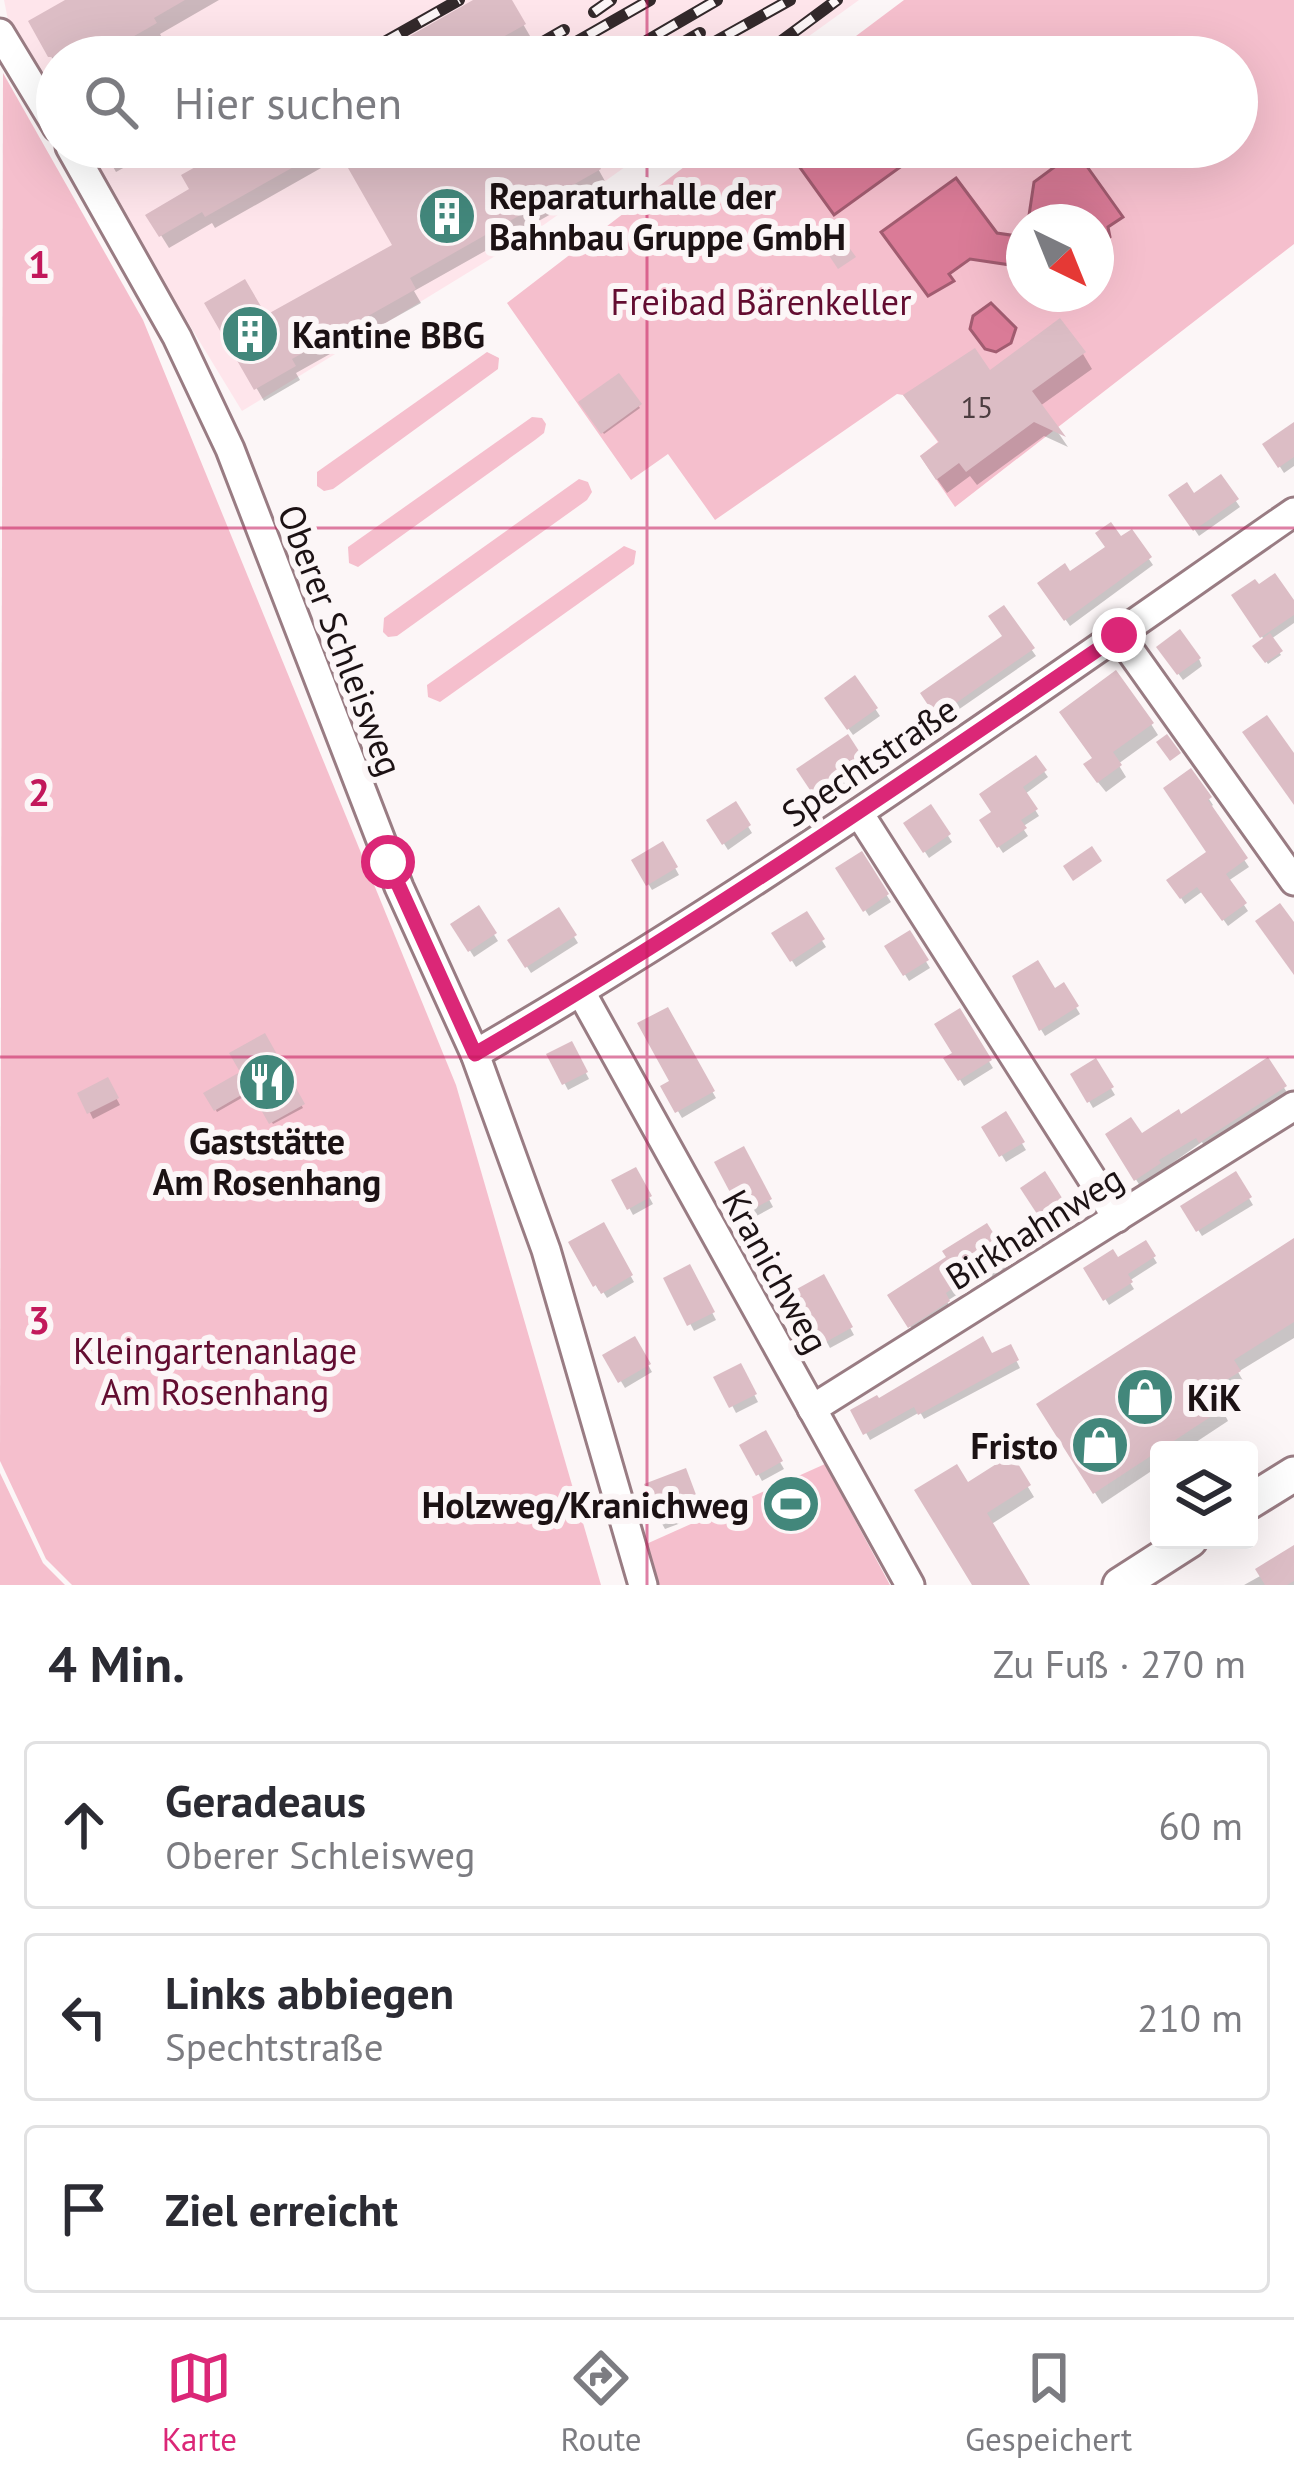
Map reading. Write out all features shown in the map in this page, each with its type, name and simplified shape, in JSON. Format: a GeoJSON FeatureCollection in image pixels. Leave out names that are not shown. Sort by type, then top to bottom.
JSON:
{"type":"FeatureCollection","features":[{"type":"Feature","properties":{"kind":"street"},"geometry":{"type":"LineString","coordinates":[[0,33],[36,92]]}},
{"type":"Feature","properties":{"kind":"street","name":"Oberer Schleisweg"},"geometry":{"type":"LineString","coordinates":[[82,168],[177,337],[230,448],[405,904],[475,1054],[546,1250],[643,1585]]}},
{"type":"Feature","properties":{"kind":"street","name":"Spechtstraße"},"geometry":{"type":"LineString","coordinates":[[475,1054],[581,992],[859,813],[1294,512]]}},
{"type":"Feature","properties":{"kind":"street"},"geometry":{"type":"LineString","coordinates":[[1119,635],[1294,881]]}},
{"type":"Feature","properties":{"kind":"street"},"geometry":{"type":"LineString","coordinates":[[859,813],[1117,1218]]}},
{"type":"Feature","properties":{"kind":"street","name":"Kranichweg"},"geometry":{"type":"LineString","coordinates":[[581,992],[910,1585]]}},
{"type":"Feature","properties":{"kind":"street","name":"Birkhahnweg"},"geometry":{"type":"LineString","coordinates":[[812,1409],[1294,1106]]}},
{"type":"Feature","properties":{"kind":"street"},"geometry":{"type":"LineString","coordinates":[[1258,1496],[1294,1474]]}},
{"type":"Feature","properties":{"kind":"street"},"geometry":{"type":"LineString","coordinates":[[1120,1585],[1176,1549]]}},
{"type":"Feature","properties":{"kind":"shaded area"},"geometry":{"type":"Polygon","coordinates":[[[4,0],[859,0],[809,36],[36,36],[36,73],[10,30],[4,0]]]}},
{"type":"Feature","properties":{"kind":"shaded area"},"geometry":{"type":"Polygon","coordinates":[[[94,168],[624,168],[531,234],[242,411],[94,168]]]}},
{"type":"Feature","properties":{"kind":"shaded area"},"geometry":{"type":"Polygon","coordinates":[[[800,168],[899,168],[834,215],[800,168]]]}},
{"type":"Feature","properties":{"kind":"shaded area"},"geometry":{"type":"Polygon","coordinates":[[[1053,168],[1088,168],[1114,204],[1031,204],[1034,182],[1053,168]]]}},
{"type":"Feature","properties":{"kind":"shaded area"},"geometry":{"type":"Polygon","coordinates":[[[956,178],[997,233],[1006,234],[1006,264],[970,259],[949,274],[954,281],[928,296],[881,232],[956,178]]]}},
{"type":"Feature","properties":{"kind":"shaded area"},"geometry":{"type":"Polygon","coordinates":[[[991,303],[1016,328],[1011,343],[996,352],[985,349],[970,329],[973,316],[991,303]]]}},
{"type":"Feature","properties":{"kind":"green space","name":"Freibad Bärenkeller"},"geometry":{"type":"Polygon","coordinates":[[[904,0],[1294,0],[1294,244],[955,507],[920,456],[938,442],[903,395],[897,394],[715,520],[668,454],[631,480],[507,303],[683,168],[1258,168],[1258,36],[856,36],[904,0]]]}},
{"type":"Feature","properties":{"kind":"green space","name":"Kleingartenanlage Am Rosenhang"},"geometry":{"type":"Polygon","coordinates":[[[3,73],[36,131],[36,168],[57,168],[143,320],[456,1085],[601,1585],[72,1585],[46,1559],[0,1461],[3,73]]]}},
{"type":"Feature","properties":{"kind":"green space"},"geometry":{"type":"Polygon","coordinates":[[[487,352],[499,358],[498,369],[333,489],[324,491],[317,486],[317,472],[487,352]]]}},
{"type":"Feature","properties":{"kind":"green space"},"geometry":{"type":"Polygon","coordinates":[[[532,417],[542,418],[544,433],[358,567],[349,563],[348,547],[532,417]]]}},
{"type":"Feature","properties":{"kind":"green space"},"geometry":{"type":"Polygon","coordinates":[[[579,479],[588,482],[592,492],[587,500],[397,636],[383,632],[384,618],[579,479]]]}},
{"type":"Feature","properties":{"kind":"green space"},"geometry":{"type":"Polygon","coordinates":[[[624,546],[636,551],[634,564],[440,702],[428,697],[427,685],[624,546]]]}},
{"type":"Feature","properties":{"kind":"green space","name":"Holzweg/Kranichweg"},"geometry":{"type":"Polygon","coordinates":[[[825,1464],[890,1585],[659,1585],[644,1545],[825,1464]]]}},
{"type":"Feature","properties":{"kind":"green space"},"geometry":{"type":"Polygon","coordinates":[[[0,1473],[43,1563],[65,1585],[0,1585],[0,1473]]]}},
{"type":"Feature","properties":{"kind":"building"},"geometry":{"type":"Polygon","coordinates":[[[65,0],[185,0],[134,36],[36,36],[28,21],[65,0]]]}},
{"type":"Feature","properties":{"kind":"building"},"geometry":{"type":"Polygon","coordinates":[[[473,0],[512,0],[526,24],[505,36],[410,36],[473,0]]]}},
{"type":"Feature","properties":{"kind":"building"},"geometry":{"type":"Polygon","coordinates":[[[194,168],[292,168],[159,237],[145,215],[189,189],[181,175],[194,168]]]}},
{"type":"Feature","properties":{"kind":"building"},"geometry":{"type":"Polygon","coordinates":[[[348,168],[601,169],[410,278],[416,289],[292,359],[296,366],[254,390],[204,303],[245,279],[266,315],[392,245],[348,168]]]}},
{"type":"Feature","properties":{"kind":"building"},"geometry":{"type":"Polygon","coordinates":[[[843,239],[856,257],[838,269],[826,251],[843,239]]]}},
{"type":"Feature","properties":{"kind":"building","name":"Freibad Bärenkeller"},"geometry":{"type":"Polygon","coordinates":[[[1060,318],[1086,352],[1032,391],[1066,437],[1034,422],[966,472],[959,463],[936,480],[920,456],[939,442],[903,395],[975,348],[990,370],[1060,318]]]}},
{"type":"Feature","properties":{"kind":"building"},"geometry":{"type":"Polygon","coordinates":[[[619,373],[642,404],[601,434],[578,402],[619,373]]]}},
{"type":"Feature","properties":{"kind":"building"},"geometry":{"type":"Polygon","coordinates":[[[1294,422],[1294,457],[1278,468],[1262,444],[1294,422]]]}},
{"type":"Feature","properties":{"kind":"building"},"geometry":{"type":"Polygon","coordinates":[[[1221,474],[1239,499],[1193,531],[1168,495],[1187,482],[1194,493],[1221,474]]]}},
{"type":"Feature","properties":{"kind":"building"},"geometry":{"type":"Polygon","coordinates":[[[1111,522],[1121,536],[1132,529],[1152,557],[1064,621],[1037,583],[1065,563],[1070,571],[1105,547],[1095,533],[1111,522]]]}},
{"type":"Feature","properties":{"kind":"building"},"geometry":{"type":"Polygon","coordinates":[[[1275,573],[1294,600],[1294,615],[1260,638],[1231,595],[1275,573]]]}},
{"type":"Feature","properties":{"kind":"building"},"geometry":{"type":"Polygon","coordinates":[[[1004,605],[1035,648],[936,717],[920,693],[1002,636],[988,616],[1004,605]]]}},
{"type":"Feature","properties":{"kind":"building"},"geometry":{"type":"Polygon","coordinates":[[[1180,629],[1201,658],[1177,675],[1156,647],[1180,629]]]}},
{"type":"Feature","properties":{"kind":"building"},"geometry":{"type":"Polygon","coordinates":[[[1270,633],[1283,651],[1265,663],[1252,646],[1270,633]]]}},
{"type":"Feature","properties":{"kind":"building"},"geometry":{"type":"Polygon","coordinates":[[[1116,670],[1154,723],[1113,752],[1122,765],[1097,783],[1083,764],[1092,758],[1059,712],[1116,670]]]}},
{"type":"Feature","properties":{"kind":"building"},"geometry":{"type":"Polygon","coordinates":[[[855,675],[878,708],[847,730],[824,698],[855,675]]]}},
{"type":"Feature","properties":{"kind":"building"},"geometry":{"type":"Polygon","coordinates":[[[1267,715],[1294,753],[1294,805],[1242,732],[1267,715]]]}},
{"type":"Feature","properties":{"kind":"building"},"geometry":{"type":"Polygon","coordinates":[[[848,734],[866,762],[814,796],[796,769],[848,734]]]}},
{"type":"Feature","properties":{"kind":"building"},"geometry":{"type":"Polygon","coordinates":[[[1167,734],[1181,753],[1170,761],[1156,742],[1167,734]]]}},
{"type":"Feature","properties":{"kind":"building"},"geometry":{"type":"Polygon","coordinates":[[[1036,755],[1047,770],[1023,787],[1038,809],[1021,820],[1027,828],[997,848],[979,820],[991,812],[979,794],[1036,755]]]}},
{"type":"Feature","properties":{"kind":"building"},"geometry":{"type":"Polygon","coordinates":[[[1191,768],[1248,858],[1226,874],[1247,903],[1222,921],[1197,887],[1180,899],[1166,880],[1206,852],[1163,788],[1191,768]]]}},
{"type":"Feature","properties":{"kind":"building"},"geometry":{"type":"Polygon","coordinates":[[[736,801],[751,825],[722,845],[706,820],[736,801]]]}},
{"type":"Feature","properties":{"kind":"building"},"geometry":{"type":"Polygon","coordinates":[[[931,804],[951,834],[923,853],[903,823],[931,804]]]}},
{"type":"Feature","properties":{"kind":"building"},"geometry":{"type":"Polygon","coordinates":[[[663,841],[678,867],[646,886],[631,860],[663,841]]]}},
{"type":"Feature","properties":{"kind":"building"},"geometry":{"type":"Polygon","coordinates":[[[1092,846],[1102,861],[1073,881],[1063,866],[1092,846]]]}},
{"type":"Feature","properties":{"kind":"building"},"geometry":{"type":"Polygon","coordinates":[[[862,851],[889,894],[863,912],[835,868],[862,851]]]}},
{"type":"Feature","properties":{"kind":"building"},"geometry":{"type":"Polygon","coordinates":[[[1280,903],[1294,922],[1294,975],[1255,921],[1280,903]]]}},
{"type":"Feature","properties":{"kind":"building"},"geometry":{"type":"Polygon","coordinates":[[[479,905],[497,933],[468,952],[450,924],[479,905]]]}},
{"type":"Feature","properties":{"kind":"building"},"geometry":{"type":"Polygon","coordinates":[[[559,907],[577,935],[525,968],[507,940],[559,907]]]}},
{"type":"Feature","properties":{"kind":"building"},"geometry":{"type":"Polygon","coordinates":[[[807,911],[825,939],[790,962],[771,933],[807,911]]]}},
{"type":"Feature","properties":{"kind":"building"},"geometry":{"type":"Polygon","coordinates":[[[910,930],[929,960],[903,976],[884,946],[910,930]]]}},
{"type":"Feature","properties":{"kind":"building"},"geometry":{"type":"Polygon","coordinates":[[[1038,960],[1055,988],[1064,982],[1079,1006],[1039,1031],[1012,976],[1038,960]]]}},
{"type":"Feature","properties":{"kind":"building"},"geometry":{"type":"Polygon","coordinates":[[[668,1007],[715,1091],[675,1113],[660,1086],[669,1081],[637,1023],[668,1007]]]}},
{"type":"Feature","properties":{"kind":"building"},"geometry":{"type":"Polygon","coordinates":[[[960,1008],[992,1060],[958,1081],[943,1058],[952,1053],[934,1024],[960,1008]]]}},
{"type":"Feature","properties":{"kind":"building"},"geometry":{"type":"Polygon","coordinates":[[[265,1033],[305,1104],[269,1124],[250,1090],[214,1111],[203,1093],[240,1072],[229,1053],[265,1033]]]}},
{"type":"Feature","properties":{"kind":"building"},"geometry":{"type":"Polygon","coordinates":[[[572,1041],[588,1072],[562,1085],[546,1054],[572,1041]]]}},
{"type":"Feature","properties":{"kind":"building"},"geometry":{"type":"Polygon","coordinates":[[[1268,1057],[1287,1086],[1199,1143],[1196,1138],[1159,1160],[1134,1181],[1105,1134],[1131,1117],[1142,1133],[1179,1109],[1181,1114],[1268,1057]]]}},
{"type":"Feature","properties":{"kind":"building"},"geometry":{"type":"Polygon","coordinates":[[[1096,1058],[1114,1087],[1087,1103],[1070,1074],[1096,1058]]]}},
{"type":"Feature","properties":{"kind":"building"},"geometry":{"type":"Polygon","coordinates":[[[108,1077],[119,1098],[87,1114],[77,1093],[108,1077]]]}},
{"type":"Feature","properties":{"kind":"building"},"geometry":{"type":"Polygon","coordinates":[[[1006,1111],[1025,1142],[999,1157],[981,1127],[1006,1111]]]}},
{"type":"Feature","properties":{"kind":"building"},"geometry":{"type":"Polygon","coordinates":[[[744,1146],[772,1199],[742,1215],[714,1162],[744,1146]]]}},
{"type":"Feature","properties":{"kind":"building"},"geometry":{"type":"Polygon","coordinates":[[[636,1167],[652,1196],[627,1210],[611,1180],[636,1167]]]}},
{"type":"Feature","properties":{"kind":"building"},"geometry":{"type":"Polygon","coordinates":[[[1045,1171],[1064,1201],[1039,1217],[1020,1188],[1045,1171]]]}},
{"type":"Feature","properties":{"kind":"building"},"geometry":{"type":"Polygon","coordinates":[[[1236,1171],[1252,1197],[1196,1232],[1180,1206],[1236,1171]]]}},
{"type":"Feature","properties":{"kind":"building"},"geometry":{"type":"Polygon","coordinates":[[[604,1222],[633,1275],[601,1294],[568,1242],[604,1222]]]}},
{"type":"Feature","properties":{"kind":"building"},"geometry":{"type":"Polygon","coordinates":[[[987,1223],[1011,1261],[986,1277],[982,1270],[962,1282],[946,1293],[950,1301],[908,1328],[887,1295],[946,1257],[942,1251],[987,1223]]]}},
{"type":"Feature","properties":{"kind":"building"},"geometry":{"type":"Polygon","coordinates":[[[1294,1238],[1294,1322],[1234,1360],[1241,1371],[1220,1384],[1230,1400],[1221,1404],[1224,1408],[1174,1441],[1150,1441],[1150,1457],[1093,1494],[1036,1404],[1294,1238]]]}},
{"type":"Feature","properties":{"kind":"building"},"geometry":{"type":"Polygon","coordinates":[[[1146,1240],[1156,1256],[1128,1274],[1133,1282],[1103,1301],[1083,1268],[1113,1249],[1118,1257],[1146,1240]]]}},
{"type":"Feature","properties":{"kind":"building"},"geometry":{"type":"Polygon","coordinates":[[[690,1264],[715,1312],[687,1326],[663,1278],[690,1264]]]}},
{"type":"Feature","properties":{"kind":"building"},"geometry":{"type":"Polygon","coordinates":[[[824,1274],[853,1327],[824,1343],[795,1290],[824,1274]]]}},
{"type":"Feature","properties":{"kind":"building"},"geometry":{"type":"Polygon","coordinates":[[[635,1336],[651,1364],[618,1383],[602,1355],[635,1336]]]}},
{"type":"Feature","properties":{"kind":"building"},"geometry":{"type":"Polygon","coordinates":[[[983,1336],[992,1353],[1011,1344],[1019,1360],[918,1415],[914,1407],[863,1435],[850,1410],[879,1398],[983,1336]]]}},
{"type":"Feature","properties":{"kind":"building"},"geometry":{"type":"Polygon","coordinates":[[[741,1363],[757,1394],[729,1408],[713,1377],[741,1363]]]}},
{"type":"Feature","properties":{"kind":"building"},"geometry":{"type":"Polygon","coordinates":[[[766,1430],[783,1461],[756,1476],[739,1445],[766,1430]]]}},
{"type":"Feature","properties":{"kind":"building"},"geometry":{"type":"Polygon","coordinates":[[[1012,1454],[1031,1485],[987,1513],[1030,1585],[972,1585],[914,1490],[957,1464],[968,1482],[1012,1454]]]}},
{"type":"Feature","properties":{"kind":"building"},"geometry":{"type":"Polygon","coordinates":[[[686,1468],[701,1508],[659,1523],[644,1484],[686,1468]]]}},
{"type":"Feature","properties":{"kind":"building"},"geometry":{"type":"Polygon","coordinates":[[[1294,1545],[1294,1581],[1265,1585],[1255,1569],[1294,1545]]]}},
{"type":"Feature","properties":{"kind":"railway"},"geometry":{"type":"LineString","coordinates":[[395,36],[459,0]]}},
{"type":"Feature","properties":{"kind":"railway"},"geometry":{"type":"LineString","coordinates":[[594,12],[611,0]]}},
{"type":"Feature","properties":{"kind":"railway"},"geometry":{"type":"LineString","coordinates":[[587,36],[650,0]]}},
{"type":"Feature","properties":{"kind":"railway"},"geometry":{"type":"LineString","coordinates":[[655,36],[717,0]]}},
{"type":"Feature","properties":{"kind":"railway"},"geometry":{"type":"LineString","coordinates":[[726,36],[790,0]]}},
{"type":"Feature","properties":{"kind":"railway"},"geometry":{"type":"LineString","coordinates":[[788,36],[837,0]]}},
{"type":"Feature","properties":{"kind":"railway"},"geometry":{"type":"LineString","coordinates":[[554,36],[564,30]]}},
{"type":"Feature","properties":{"kind":"railway"},"geometry":{"type":"LineString","coordinates":[[695,36],[700,33]]}},
{"type":"Feature","properties":{"kind":"place","name":"Reparaturhalle der Bahnbau Gruppe GmbH"},"geometry":{"type":"Point","coordinates":[447,216]}},
{"type":"Feature","properties":{"kind":"place","name":"Kantine BBG"},"geometry":{"type":"Point","coordinates":[250,334]}},
{"type":"Feature","properties":{"kind":"place","name":"Gaststätte Am Rosenhang"},"geometry":{"type":"Point","coordinates":[267,1082]}},
{"type":"Feature","properties":{"kind":"place","name":"KiK"},"geometry":{"type":"Point","coordinates":[1145,1397]}},
{"type":"Feature","properties":{"kind":"place","name":"Fristo"},"geometry":{"type":"Point","coordinates":[1100,1445]}},
{"type":"Feature","properties":{"kind":"place","name":"Holzweg/Kranichweg"},"geometry":{"type":"Point","coordinates":[791,1504]}},
{"type":"Feature","properties":{"kind":"route"},"geometry":{"type":"LineString","coordinates":[[388,862],[475,1054],[581,992],[859,813],[1119,635]]}}]}
